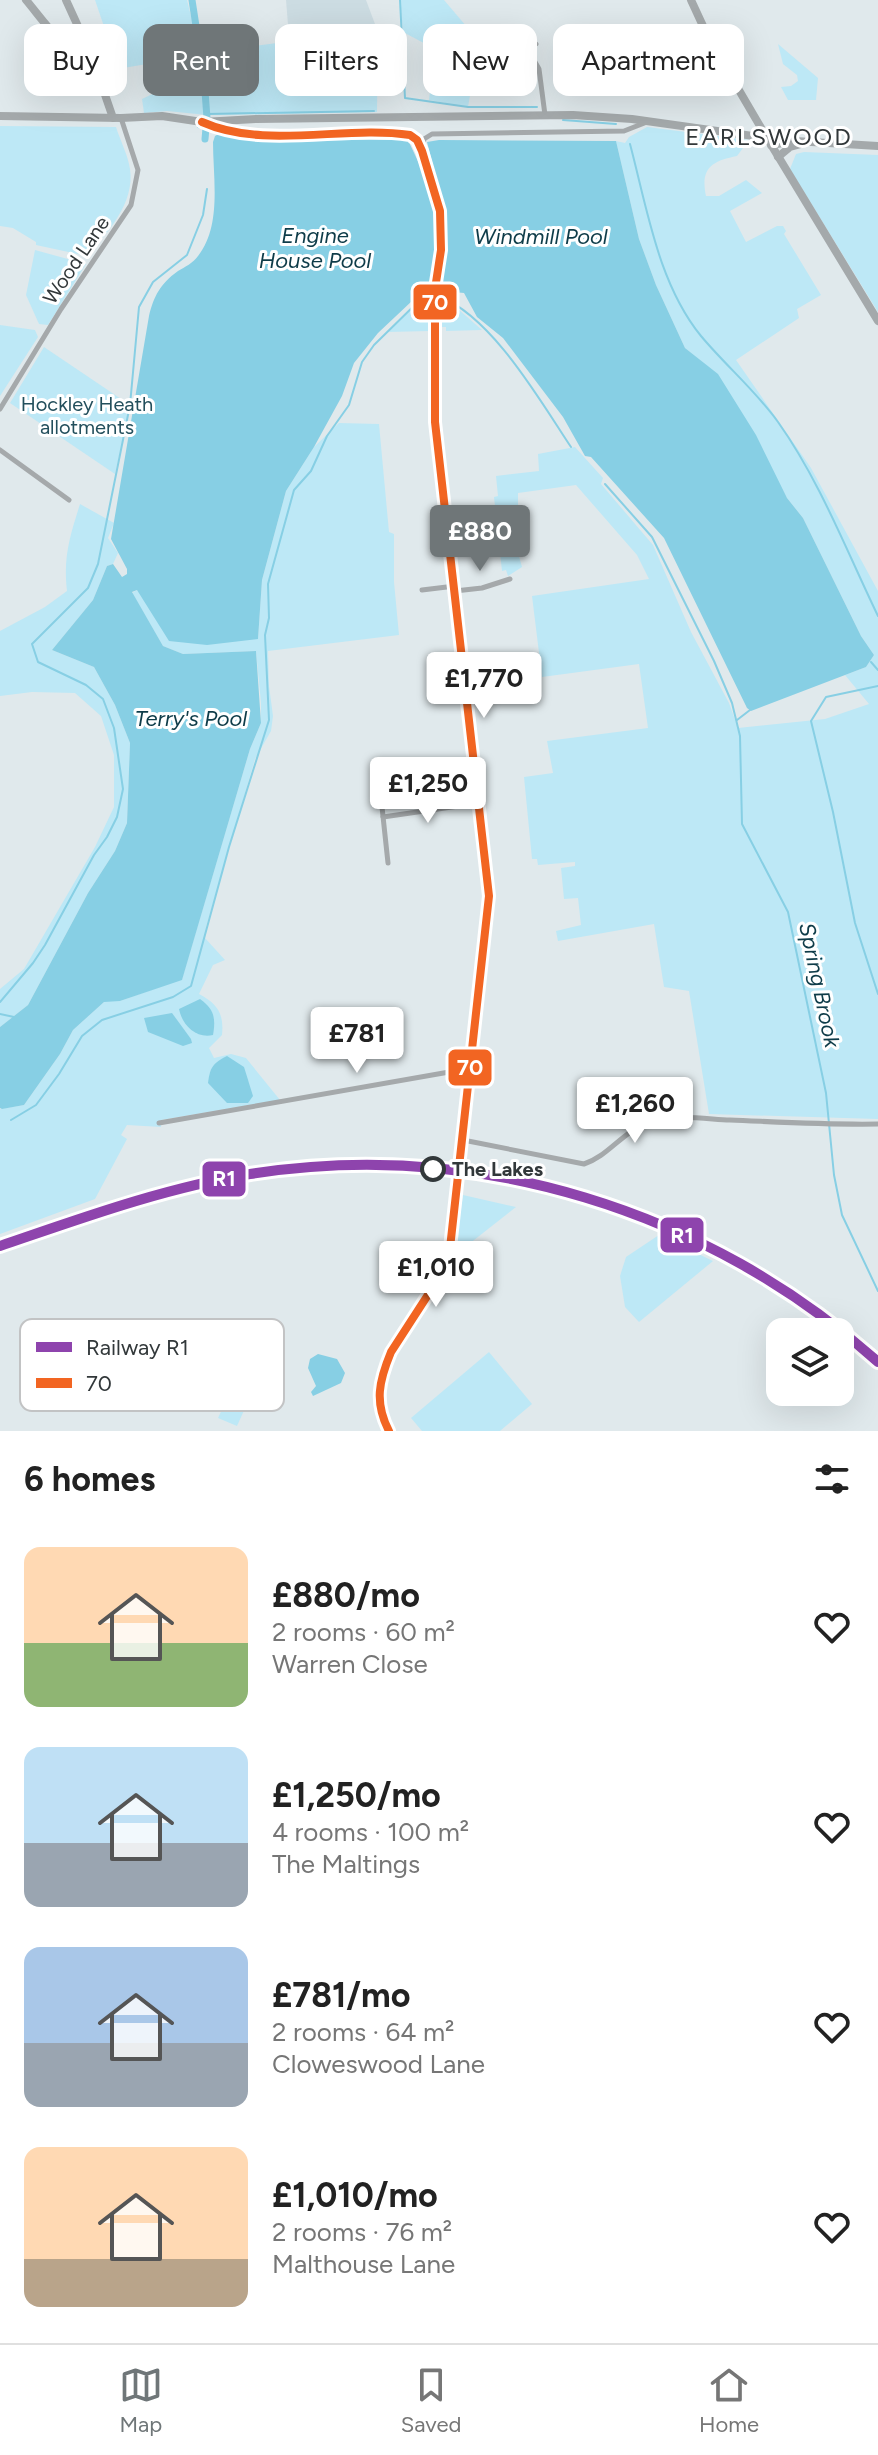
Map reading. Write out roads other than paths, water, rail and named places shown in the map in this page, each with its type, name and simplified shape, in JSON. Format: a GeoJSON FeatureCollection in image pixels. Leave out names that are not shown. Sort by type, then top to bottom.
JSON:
{"type":"FeatureCollection","features":[{"type":"Feature","properties":{"kind":"street"},"geometry":{"type":"LineString","coordinates":[[26,0],[47,24]]}},
{"type":"Feature","properties":{"kind":"street"},"geometry":{"type":"LineString","coordinates":[[66,0],[77,24]]}},
{"type":"Feature","properties":{"kind":"street"},"geometry":{"type":"LineString","coordinates":[[691,0],[709,39],[769,142],[878,321]]}},
{"type":"Feature","properties":{"kind":"street"},"geometry":{"type":"LineString","coordinates":[[537,66],[545,116]]}},
{"type":"Feature","properties":{"kind":"street"},"geometry":{"type":"LineString","coordinates":[[108,96],[117,118]]}},
{"type":"Feature","properties":{"kind":"street"},"geometry":{"type":"LineString","coordinates":[[0,116],[162,116],[202,122],[605,117],[769,142],[878,146]]}},
{"type":"Feature","properties":{"kind":"street","name":"Wood Lane"},"geometry":{"type":"LineString","coordinates":[[0,409],[61,309],[131,205],[138,170],[117,118]]}},
{"type":"Feature","properties":{"kind":"street"},"geometry":{"type":"LineString","coordinates":[[202,122],[216,128],[271,135],[403,134],[414,137],[422,151],[440,211],[441,250],[435,289],[435,422],[489,899],[472,1068],[446,1267],[391,1352],[378,1390],[389,1431]]}},
{"type":"Feature","properties":{"kind":"street"},"geometry":{"type":"LineString","coordinates":[[422,151],[424,139],[432,134],[624,131],[648,122]]}},
{"type":"Feature","properties":{"kind":"street"},"geometry":{"type":"LineString","coordinates":[[778,157],[790,147],[806,142]]}},
{"type":"Feature","properties":{"kind":"street"},"geometry":{"type":"LineString","coordinates":[[0,450],[69,500]]}},
{"type":"Feature","properties":{"kind":"street"},"geometry":{"type":"LineString","coordinates":[[422,590],[482,588],[510,579]]}},
{"type":"Feature","properties":{"kind":"street"},"geometry":{"type":"LineString","coordinates":[[383,817],[479,803]]}},
{"type":"Feature","properties":{"kind":"street"},"geometry":{"type":"LineString","coordinates":[[382,807],[388,863]]}},
{"type":"Feature","properties":{"kind":"street"},"geometry":{"type":"LineString","coordinates":[[159,1123],[472,1068]]}},
{"type":"Feature","properties":{"kind":"street"},"geometry":{"type":"LineString","coordinates":[[463,1140],[584,1164],[600,1156],[637,1127],[669,1118],[822,1125],[876,1124]]}},
{"type":"Feature","properties":{"kind":"water","name":"Engine House Pool"},"geometry":{"type":"Polygon","coordinates":[[[220,133],[266,139],[408,140],[429,185],[436,217],[436,254],[430,284],[378,333],[354,363],[342,396],[286,491],[262,580],[258,639],[207,645],[169,641],[137,590],[132,592],[163,646],[183,654],[256,651],[261,723],[250,749],[182,980],[120,1001],[104,1002],[73,1030],[24,1105],[2,1109],[0,1027],[28,1005],[88,893],[115,851],[127,823],[130,743],[115,705],[94,667],[52,650],[93,600],[107,566],[113,564],[122,577],[127,574],[111,539],[149,316],[162,286],[194,261],[206,244],[213,216],[213,142],[220,133]]]}},
{"type":"Feature","properties":{"kind":"water","name":"Windmill Pool"},"geometry":{"type":"Polygon","coordinates":[[[616,141],[639,239],[685,348],[718,374],[756,435],[787,498],[803,518],[861,636],[874,655],[866,667],[751,711],[747,708],[664,538],[591,457],[585,456],[563,417],[503,338],[477,317],[464,293],[444,291],[439,287],[446,246],[443,205],[427,142],[616,141]]]}},
{"type":"Feature","properties":{"kind":"water"},"geometry":{"type":"Polygon","coordinates":[[[200,999],[213,1014],[213,1035],[196,1033],[181,1015],[179,1009],[200,999]]]}},
{"type":"Feature","properties":{"kind":"water"},"geometry":{"type":"Polygon","coordinates":[[[172,1013],[192,1043],[183,1046],[148,1032],[144,1018],[172,1013]]]}},
{"type":"Feature","properties":{"kind":"water"},"geometry":{"type":"Polygon","coordinates":[[[227,1056],[244,1067],[253,1096],[248,1103],[227,1103],[208,1083],[213,1066],[227,1056]]]}},
{"type":"Feature","properties":{"kind":"water"},"geometry":{"type":"Polygon","coordinates":[[[318,1354],[337,1359],[345,1373],[341,1383],[313,1396],[311,1392],[316,1386],[308,1368],[310,1359],[318,1354]]]}},
{"type":"Feature","properties":{"kind":"waterway"},"geometry":{"type":"LineString","coordinates":[[192,0],[207,118]]}},
{"type":"Feature","properties":{"kind":"waterway","name":"Spring Brook"},"geometry":{"type":"LineString","coordinates":[[400,0],[405,98],[468,107],[537,107]]}},
{"type":"Feature","properties":{"kind":"waterway"},"geometry":{"type":"LineString","coordinates":[[207,114],[374,111]]}},
{"type":"Feature","properties":{"kind":"waterway"},"geometry":{"type":"LineString","coordinates":[[563,120],[616,124]]}},
{"type":"Feature","properties":{"kind":"waterway"},"geometry":{"type":"LineString","coordinates":[[198,127],[206,129]]}},
{"type":"Feature","properties":{"kind":"waterway"},"geometry":{"type":"LineString","coordinates":[[205,139],[206,128]]}},
{"type":"Feature","properties":{"kind":"waterway"},"geometry":{"type":"LineString","coordinates":[[630,144],[656,244],[674,293],[701,336],[760,400],[793,445],[820,492],[878,616]]}},
{"type":"Feature","properties":{"kind":"waterway"},"geometry":{"type":"LineString","coordinates":[[0,1002],[45,945],[117,817],[123,789],[114,728],[103,699],[86,685],[38,662],[32,644],[88,588],[98,564],[130,405],[139,307],[153,282],[187,255],[203,215],[207,189]]}},
{"type":"Feature","properties":{"kind":"waterway"},"geometry":{"type":"LineString","coordinates":[[11,1120],[36,1105],[82,1036],[102,1020],[173,997],[191,986],[229,847],[269,720],[265,635],[269,618],[268,584],[294,490],[311,471],[327,436],[349,405],[362,362],[374,345],[425,295],[432,295]]}},
{"type":"Feature","properties":{"kind":"waterway"},"geometry":{"type":"LineString","coordinates":[[439,296],[459,307],[496,341],[571,447]]}},
{"type":"Feature","properties":{"kind":"waterway","name":"Spring Brook"},"geometry":{"type":"LineString","coordinates":[[605,484],[652,537],[732,703],[740,736],[742,824],[788,912],[826,1093],[834,1175],[842,1215],[878,1291]]}},
{"type":"Feature","properties":{"kind":"waterway"},"geometry":{"type":"LineString","coordinates":[[871,662],[878,670]]}},
{"type":"Feature","properties":{"kind":"waterway"},"geometry":{"type":"LineString","coordinates":[[878,686],[826,697],[811,721],[855,923],[878,994]]}},
{"type":"Feature","properties":{"kind":"waterway"},"geometry":{"type":"LineString","coordinates":[[737,720],[750,710]]}},
{"type":"Feature","properties":{"kind":"waterway"},"geometry":{"type":"LineString","coordinates":[[0,1014],[14,1017]]}},
{"type":"Feature","properties":{"kind":"rail line","name":"R1"},"geometry":{"type":"LineString","coordinates":[[0,1246],[92,1215],[218,1180],[335,1166],[420,1167],[503,1178],[585,1198],[664,1226],[740,1263],[811,1309],[878,1362]]}},
{"type":"Feature","properties":{"kind":"place","name":"The Lakes"},"geometry":{"type":"Point","coordinates":[433,1169]}},
{"type":"Feature","properties":{"kind":"district","name":"EARLSWOOD"},"geometry":{"type":"Point","coordinates":[769,137]}},
{"type":"Feature","properties":{"kind":"park label","name":"Hockley Heath allotments"},"geometry":{"type":"Point","coordinates":[87,416]}},
{"type":"Feature","properties":{"kind":"water label","name":"Terry's Pool"},"geometry":{"type":"Point","coordinates":[191,718]}}]}
